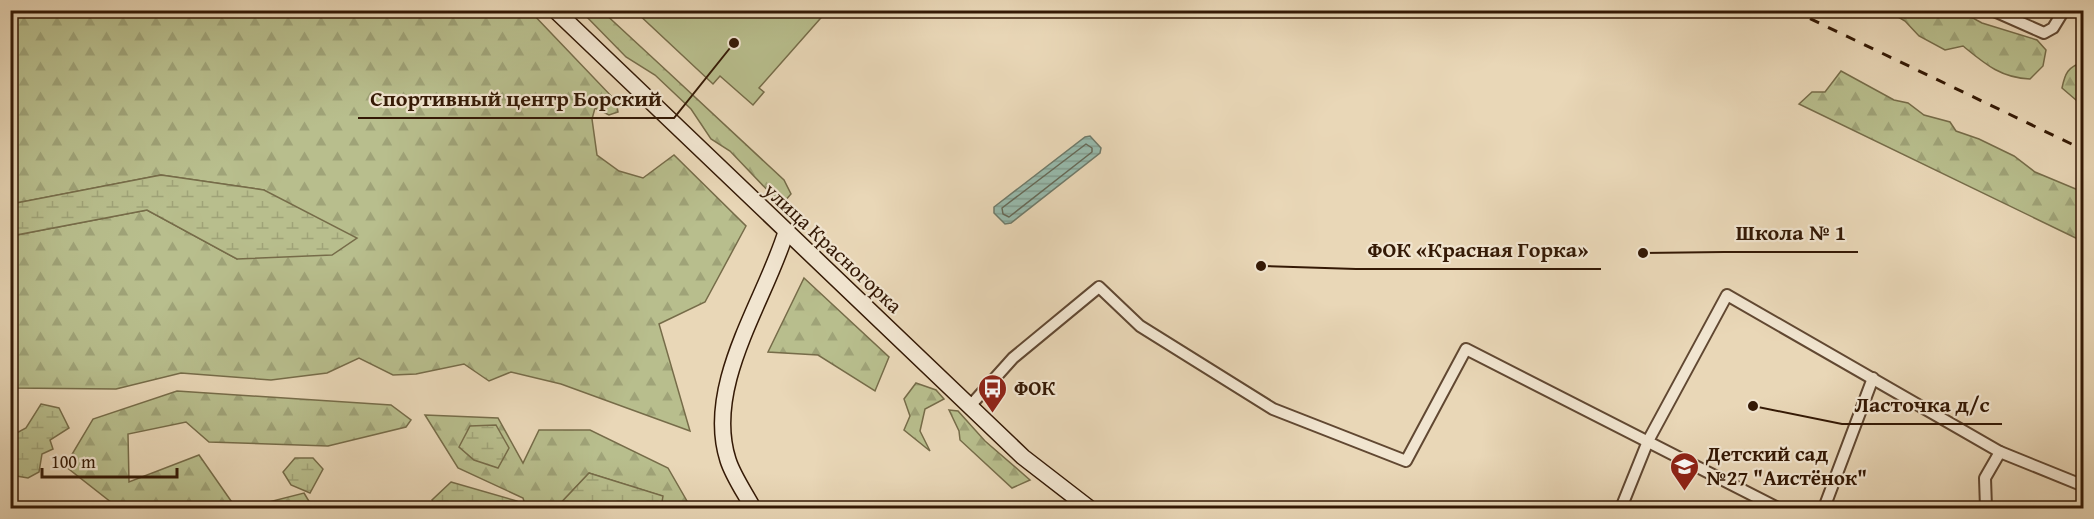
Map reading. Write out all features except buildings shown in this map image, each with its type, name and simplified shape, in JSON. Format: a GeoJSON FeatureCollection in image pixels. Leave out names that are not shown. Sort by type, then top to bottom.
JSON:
{"type":"FeatureCollection","features":[{"type":"Feature","properties":{"kind":"main road","name":"улица Красногорка"},"geometry":{"type":"LineString","coordinates":[[555,10],[1031,464],[1089,508]]}},
{"type":"Feature","properties":{"kind":"main road"},"geometry":{"type":"LineString","coordinates":[[753,508],[728,460],[723,422],[734,361],[786,232]]}},
{"type":"Feature","properties":{"kind":"street"},"geometry":{"type":"LineString","coordinates":[[1992,10],[2038,32],[2050,31],[2064,10]]}},
{"type":"Feature","properties":{"kind":"street"},"geometry":{"type":"LineString","coordinates":[[970,406],[1013,358],[1099,288],[1140,326],[1273,409],[1406,461],[1466,348],[1778,508]]}},
{"type":"Feature","properties":{"kind":"street"},"geometry":{"type":"LineString","coordinates":[[1621,508],[1647,441],[1727,295],[2000,452],[2084,486]]}},
{"type":"Feature","properties":{"kind":"street"},"geometry":{"type":"LineString","coordinates":[[1824,508],[1873,378]]}},
{"type":"Feature","properties":{"kind":"street"},"geometry":{"type":"LineString","coordinates":[[1986,508],[1985,478],[2000,452]]}},
{"type":"Feature","properties":{"kind":"green space"},"geometry":{"type":"Polygon","coordinates":[[[11,11],[530,11],[616,101],[618,112],[609,115],[595,108],[592,119],[597,155],[619,171],[643,178],[674,155],[746,226],[705,302],[659,324],[690,431],[561,384],[511,372],[489,381],[464,364],[416,374],[393,375],[359,358],[327,373],[271,380],[181,373],[116,389],[11,388],[11,236],[147,210],[237,259],[264,190],[161,175],[11,204],[11,11]]]}},
{"type":"Feature","properties":{"kind":"green space"},"geometry":{"type":"Polygon","coordinates":[[[581,11],[602,11],[784,180],[791,194],[784,202],[773,196],[730,151],[711,139],[691,109],[655,75],[626,57],[581,11]]]}},
{"type":"Feature","properties":{"kind":"green space"},"geometry":{"type":"Polygon","coordinates":[[[635,11],[827,11],[759,88],[764,92],[753,105],[720,76],[713,84],[635,11]]]}},
{"type":"Feature","properties":{"kind":"green space"},"geometry":{"type":"Polygon","coordinates":[[[1888,11],[1960,11],[1982,23],[2037,40],[2046,50],[2043,66],[2030,79],[2010,76],[1986,64],[1963,46],[1945,50],[1919,36],[1905,21],[1888,11]]]}},
{"type":"Feature","properties":{"kind":"green space"},"geometry":{"type":"Polygon","coordinates":[[[2084,62],[2083,106],[2062,88],[2068,71],[2084,62]]]}},
{"type":"Feature","properties":{"kind":"green space"},"geometry":{"type":"Polygon","coordinates":[[[1841,71],[1894,100],[1908,103],[1924,115],[1950,122],[1956,131],[2014,156],[2035,172],[2083,192],[2082,241],[1799,104],[1812,92],[1825,92],[1841,71]]]}},
{"type":"Feature","properties":{"kind":"green space"},"geometry":{"type":"Polygon","coordinates":[[[161,175],[264,190],[357,238],[332,255],[237,259],[147,210],[11,236],[11,204],[161,175]]]}},
{"type":"Feature","properties":{"kind":"green space"},"geometry":{"type":"Polygon","coordinates":[[[804,278],[889,357],[875,391],[818,355],[768,352],[804,278]]]}},
{"type":"Feature","properties":{"kind":"green space"},"geometry":{"type":"Polygon","coordinates":[[[916,383],[936,390],[944,399],[925,409],[920,431],[930,451],[904,430],[910,416],[904,399],[916,383]]]}},
{"type":"Feature","properties":{"kind":"green space"},"geometry":{"type":"Polygon","coordinates":[[[177,391],[391,405],[411,420],[406,427],[328,446],[209,442],[186,422],[128,434],[129,482],[199,455],[236,508],[110,508],[112,503],[65,466],[93,419],[177,391]]]}},
{"type":"Feature","properties":{"kind":"green space"},"geometry":{"type":"Polygon","coordinates":[[[41,404],[59,408],[69,428],[50,440],[53,449],[42,454],[39,472],[28,478],[11,475],[11,436],[26,428],[41,404]]]}},
{"type":"Feature","properties":{"kind":"green space"},"geometry":{"type":"Polygon","coordinates":[[[949,410],[958,411],[985,441],[1030,480],[1012,488],[960,440],[959,431],[949,410]]]}},
{"type":"Feature","properties":{"kind":"green space"},"geometry":{"type":"Polygon","coordinates":[[[425,415],[498,418],[523,463],[539,430],[590,430],[668,468],[691,508],[661,508],[662,496],[589,473],[556,508],[526,508],[523,498],[458,468],[425,415]]]}},
{"type":"Feature","properties":{"kind":"green space"},"geometry":{"type":"Polygon","coordinates":[[[496,425],[509,448],[498,468],[474,460],[459,447],[470,426],[496,425]]]}},
{"type":"Feature","properties":{"kind":"green space"},"geometry":{"type":"Polygon","coordinates":[[[295,458],[313,458],[323,469],[310,493],[291,485],[283,472],[295,458]]]}},
{"type":"Feature","properties":{"kind":"green space"},"geometry":{"type":"Polygon","coordinates":[[[589,473],[663,496],[661,508],[556,508],[589,473]]]}},
{"type":"Feature","properties":{"kind":"green space"},"geometry":{"type":"Polygon","coordinates":[[[451,482],[517,501],[518,508],[436,508],[432,500],[451,482]]]}},
{"type":"Feature","properties":{"kind":"green space"},"geometry":{"type":"Polygon","coordinates":[[[304,493],[313,508],[245,508],[304,493]]]}},
{"type":"Feature","properties":{"kind":"water"},"geometry":{"type":"Polygon","coordinates":[[[1090,136],[1101,148],[1100,153],[1011,223],[1005,224],[994,213],[994,207],[1085,137],[1090,136]]]}},
{"type":"Feature","properties":{"kind":"railway"},"geometry":{"type":"LineString","coordinates":[[1792,10],[2084,150]]}},
{"type":"Feature","properties":{"kind":"place","name":"Спортивный центр Борский"},"geometry":{"type":"Point","coordinates":[734,43]}},
{"type":"Feature","properties":{"kind":"place","name":"Школа № 1"},"geometry":{"type":"Point","coordinates":[1643,253]}},
{"type":"Feature","properties":{"kind":"place","name":"ФОК «Красная Горка»"},"geometry":{"type":"Point","coordinates":[1261,266]}},
{"type":"Feature","properties":{"kind":"place","name":"Ласточка д/с"},"geometry":{"type":"Point","coordinates":[1753,406]}},
{"type":"Feature","properties":{"kind":"place","name":"ФОК"},"geometry":{"type":"Point","coordinates":[993,414]}},
{"type":"Feature","properties":{"kind":"place","name":"Детский сад №27 \"Аистёнок\""},"geometry":{"type":"Point","coordinates":[1685,492]}}]}
